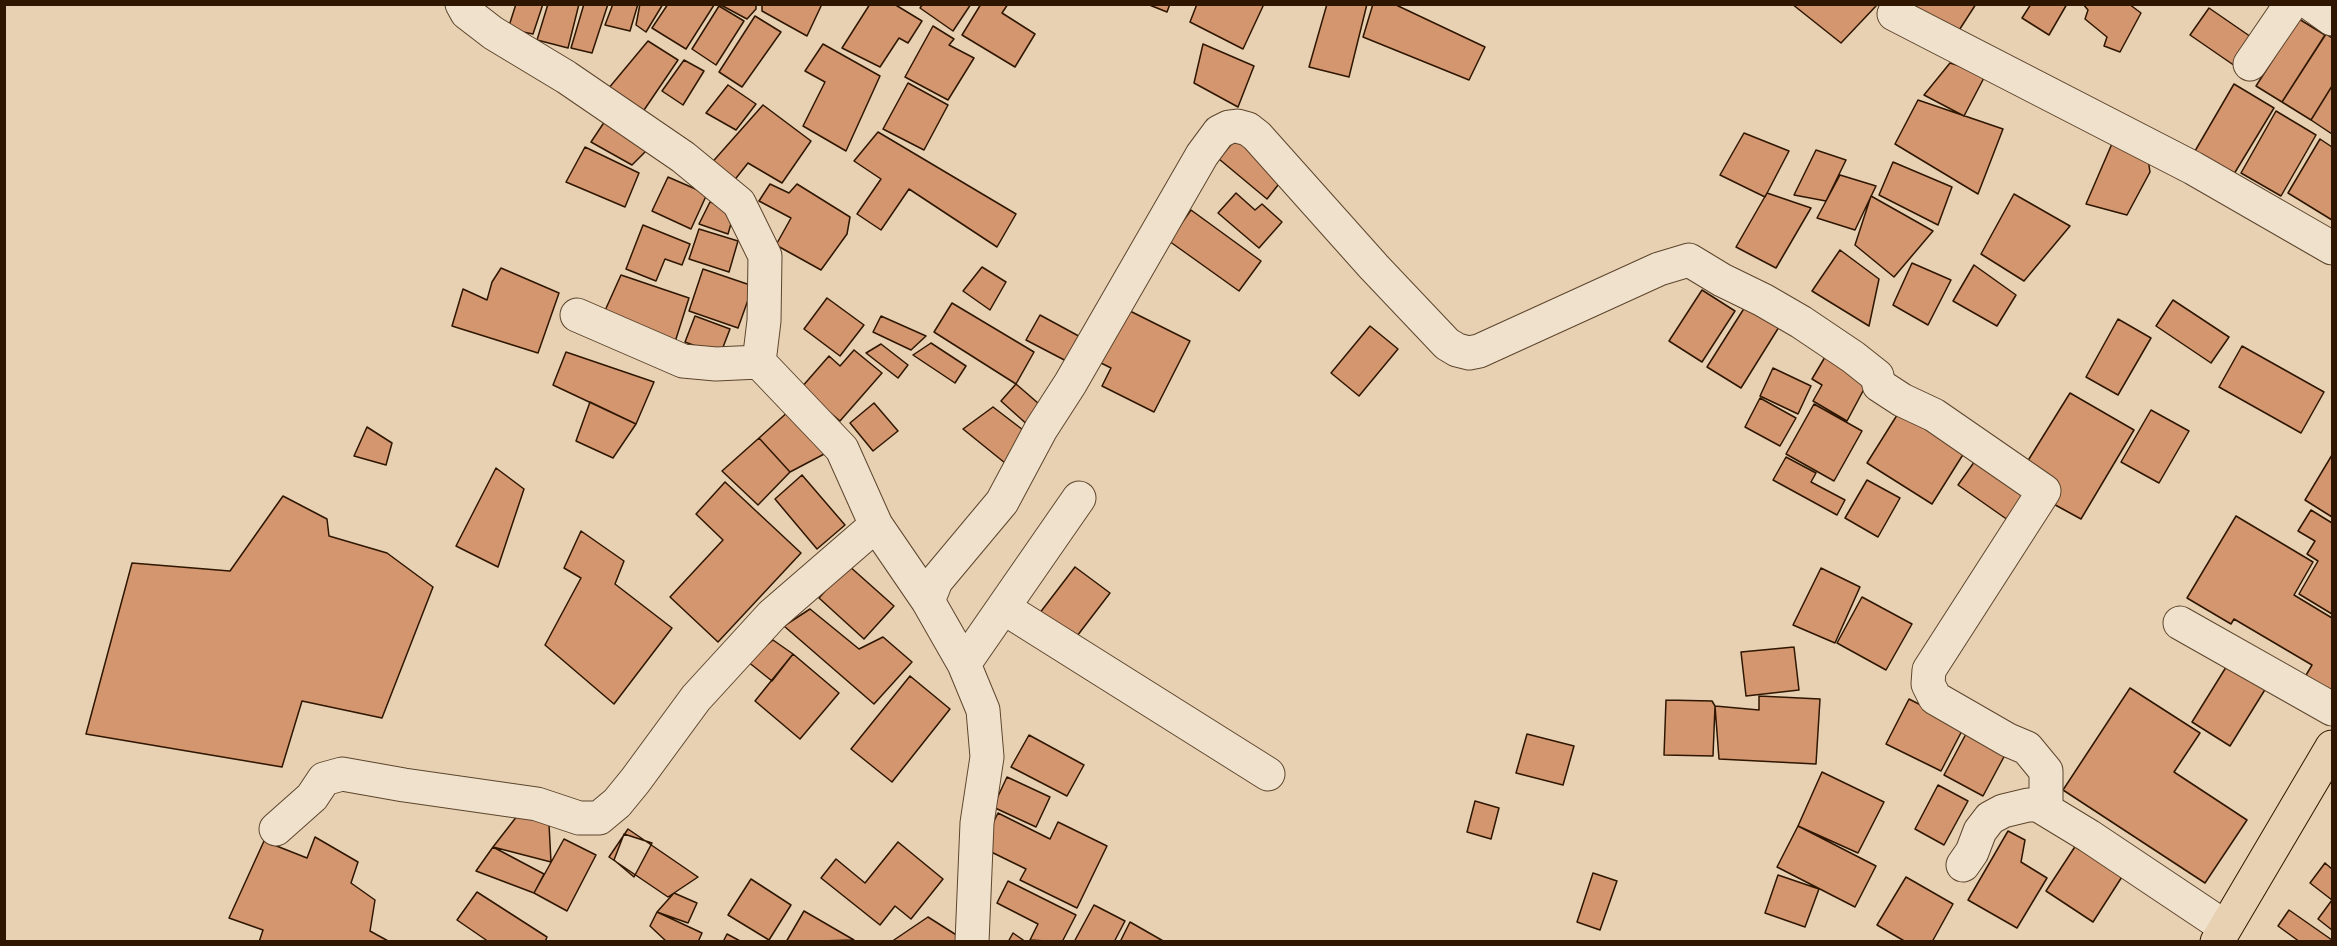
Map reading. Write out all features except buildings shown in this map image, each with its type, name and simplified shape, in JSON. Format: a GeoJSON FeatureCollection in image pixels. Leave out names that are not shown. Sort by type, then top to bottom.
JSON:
{"type":"FeatureCollection","features":[{"type":"Feature","properties":{"kind":"main road"},"geometry":{"type":"LineString","coordinates":[[2221,934],[2332,747]]}},
{"type":"Feature","properties":{"kind":"street"},"geometry":{"type":"LineString","coordinates":[[462,4],[467,13],[493,33],[566,77],[683,157],[739,202],[765,256],[764,321],[759,362]]}},
{"type":"Feature","properties":{"kind":"street"},"geometry":{"type":"LineString","coordinates":[[2250,64],[2291,4]]}},
{"type":"Feature","properties":{"kind":"street"},"geometry":{"type":"LineString","coordinates":[[2311,4],[2332,19]]}},
{"type":"Feature","properties":{"kind":"street"},"geometry":{"type":"LineString","coordinates":[[1894,14],[2193,168],[2332,248]]}},
{"type":"Feature","properties":{"kind":"street"},"geometry":{"type":"LineString","coordinates":[[928,601],[936,581],[1002,502],[1041,429],[1070,384],[1202,155],[1219,132],[1237,126],[1257,135],[1374,267],[1447,344],[1457,351],[1479,351],[1659,269],[1689,260],[1810,328],[1869,370],[1876,376],[1879,385],[1934,415],[2044,490],[1929,670],[1928,684],[1935,698],[2008,741],[2027,748],[2046,771],[2046,809]]}},
{"type":"Feature","properties":{"kind":"street"},"geometry":{"type":"LineString","coordinates":[[577,315],[683,361],[716,364],[759,362],[842,449],[876,525],[928,601],[964,664],[983,710],[987,757],[977,823],[972,942]]}},
{"type":"Feature","properties":{"kind":"street"},"geometry":{"type":"LineString","coordinates":[[964,664],[1080,498]]}},
{"type":"Feature","properties":{"kind":"street"},"geometry":{"type":"LineString","coordinates":[[276,829],[312,798],[324,779],[342,774],[537,804],[579,818],[599,818],[635,781],[696,698],[772,615],[876,525]]}},
{"type":"Feature","properties":{"kind":"street"},"geometry":{"type":"LineString","coordinates":[[1004,608],[1268,774]]}},
{"type":"Feature","properties":{"kind":"street"},"geometry":{"type":"LineString","coordinates":[[2180,623],[2332,709]]}},
{"type":"Feature","properties":{"kind":"street"},"geometry":{"type":"LineString","coordinates":[[1963,865],[1972,852],[1980,831],[1990,818],[2003,811],[2038,805],[2221,934]]}}]}
